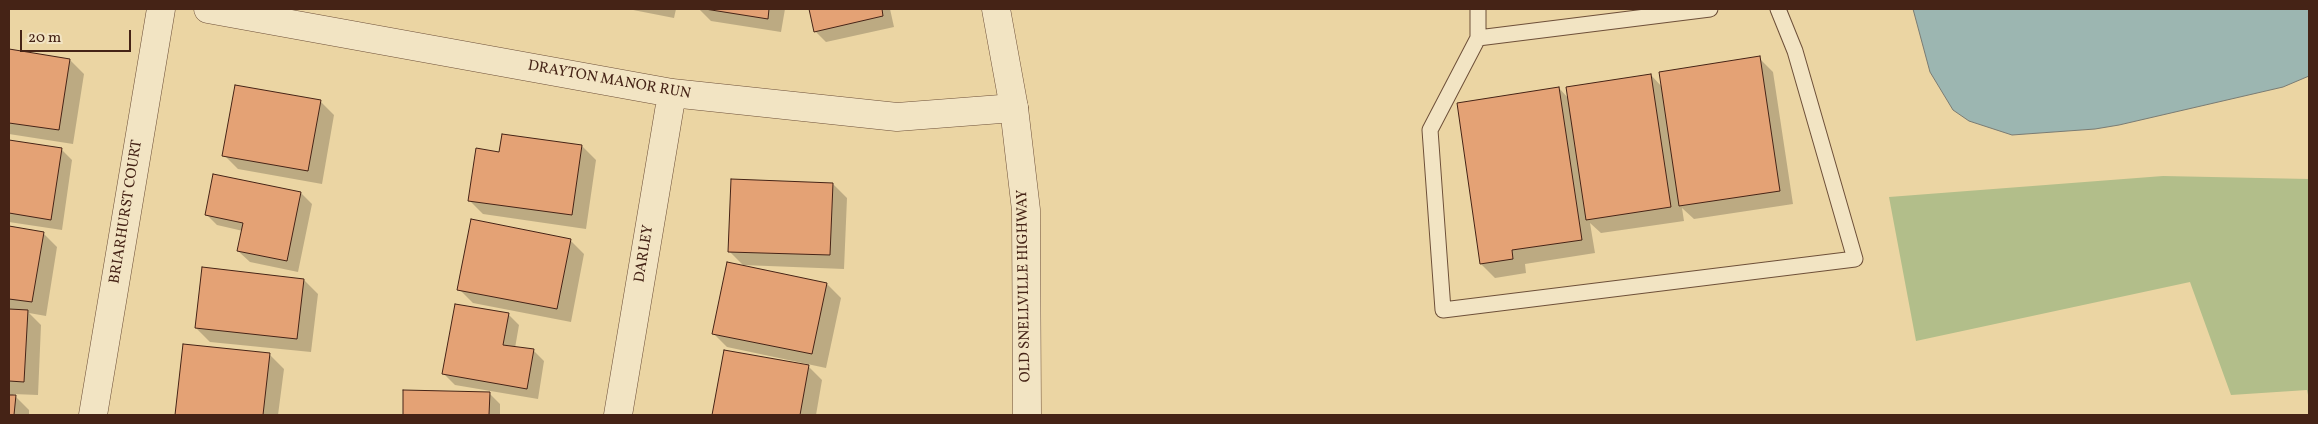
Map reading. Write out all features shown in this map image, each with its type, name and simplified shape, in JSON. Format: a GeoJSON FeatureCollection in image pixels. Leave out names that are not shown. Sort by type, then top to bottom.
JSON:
{"type":"FeatureCollection","features":[{"type":"Feature","properties":{"kind":"street","name":"BRIARHURST COURT"},"geometry":{"type":"LineString","coordinates":[[93,415],[161,9]]}},
{"type":"Feature","properties":{"kind":"street","name":"DRAYTON MANOR RUN"},"geometry":{"type":"LineString","coordinates":[[208,9],[672,93],[897,117],[1014,108]]}},
{"type":"Feature","properties":{"kind":"street","name":"OLD SNELLVILLE HIGHWAY"},"geometry":{"type":"LineString","coordinates":[[996,9],[1014,108],[1026,210],[1027,415]]}},
{"type":"Feature","properties":{"kind":"street","name":"DARLEY"},"geometry":{"type":"LineString","coordinates":[[618,415],[672,93]]}},
{"type":"Feature","properties":{"kind":"lane"},"geometry":{"type":"LineString","coordinates":[[1478,9],[1478,38],[1430,130],[1443,310],[1855,259],[1795,51],[1778,9]]}},
{"type":"Feature","properties":{"kind":"lane"},"geometry":{"type":"LineString","coordinates":[[1478,38],[1710,9]]}},
{"type":"Feature","properties":{"kind":"green space"},"geometry":{"type":"Polygon","coordinates":[[[2163,176],[2309,179],[2309,400],[2307,390],[2231,395],[2190,282],[1916,341],[1889,197],[2163,176]]]}},
{"type":"Feature","properties":{"kind":"water"},"geometry":{"type":"Polygon","coordinates":[[[1913,9],[2309,9],[2309,76],[2283,87],[2119,125],[2095,129],[2012,135],[1969,121],[1953,110],[1930,72],[1913,9]]]}},
{"type":"Feature","properties":{"kind":"building"},"geometry":{"type":"Polygon","coordinates":[[[705,9],[769,9],[768,19],[705,9]]]}},
{"type":"Feature","properties":{"kind":"building"},"geometry":{"type":"Polygon","coordinates":[[[809,9],[882,9],[883,16],[814,32],[809,9]]]}},
{"type":"Feature","properties":{"kind":"building"},"geometry":{"type":"Polygon","coordinates":[[[9,49],[70,59],[59,130],[9,123],[9,49]]]}},
{"type":"Feature","properties":{"kind":"building"},"geometry":{"type":"Polygon","coordinates":[[[1760,56],[1780,191],[1679,206],[1659,72],[1760,56]]]}},
{"type":"Feature","properties":{"kind":"building"},"geometry":{"type":"Polygon","coordinates":[[[1651,74],[1671,207],[1586,220],[1566,87],[1651,74]]]}},
{"type":"Feature","properties":{"kind":"building"},"geometry":{"type":"Polygon","coordinates":[[[235,85],[321,100],[308,171],[222,156],[235,85]]]}},
{"type":"Feature","properties":{"kind":"building"},"geometry":{"type":"Polygon","coordinates":[[[1559,87],[1582,240],[1512,250],[1513,259],[1480,264],[1457,103],[1559,87]]]}},
{"type":"Feature","properties":{"kind":"building"},"geometry":{"type":"Polygon","coordinates":[[[502,134],[582,145],[572,215],[468,201],[476,148],[499,152],[502,134]]]}},
{"type":"Feature","properties":{"kind":"building"},"geometry":{"type":"Polygon","coordinates":[[[9,140],[62,148],[51,220],[9,213],[9,140]]]}},
{"type":"Feature","properties":{"kind":"building"},"geometry":{"type":"Polygon","coordinates":[[[213,174],[301,192],[287,261],[237,251],[243,223],[205,215],[213,174]]]}},
{"type":"Feature","properties":{"kind":"building"},"geometry":{"type":"Polygon","coordinates":[[[731,179],[833,183],[830,255],[728,252],[731,179]]]}},
{"type":"Feature","properties":{"kind":"building"},"geometry":{"type":"Polygon","coordinates":[[[471,219],[571,239],[557,309],[457,290],[471,219]]]}},
{"type":"Feature","properties":{"kind":"building"},"geometry":{"type":"Polygon","coordinates":[[[9,226],[44,232],[32,302],[9,299],[9,226]]]}},
{"type":"Feature","properties":{"kind":"building"},"geometry":{"type":"Polygon","coordinates":[[[727,262],[827,283],[812,354],[712,334],[727,262]]]}},
{"type":"Feature","properties":{"kind":"building"},"geometry":{"type":"Polygon","coordinates":[[[202,267],[304,279],[297,339],[195,328],[202,267]]]}},
{"type":"Feature","properties":{"kind":"building"},"geometry":{"type":"Polygon","coordinates":[[[455,304],[509,313],[503,345],[534,349],[527,389],[442,374],[455,304]]]}},
{"type":"Feature","properties":{"kind":"building"},"geometry":{"type":"Polygon","coordinates":[[[9,309],[28,310],[24,382],[9,381],[9,309]]]}},
{"type":"Feature","properties":{"kind":"building"},"geometry":{"type":"Polygon","coordinates":[[[183,344],[270,353],[263,415],[175,415],[183,344]]]}},
{"type":"Feature","properties":{"kind":"building"},"geometry":{"type":"Polygon","coordinates":[[[724,350],[809,365],[800,415],[712,415],[724,350]]]}},
{"type":"Feature","properties":{"kind":"building"},"geometry":{"type":"Polygon","coordinates":[[[403,390],[490,392],[489,415],[403,415],[403,390]]]}},
{"type":"Feature","properties":{"kind":"building"},"geometry":{"type":"Polygon","coordinates":[[[9,395],[16,395],[14,415],[9,415],[9,395]]]}}]}
